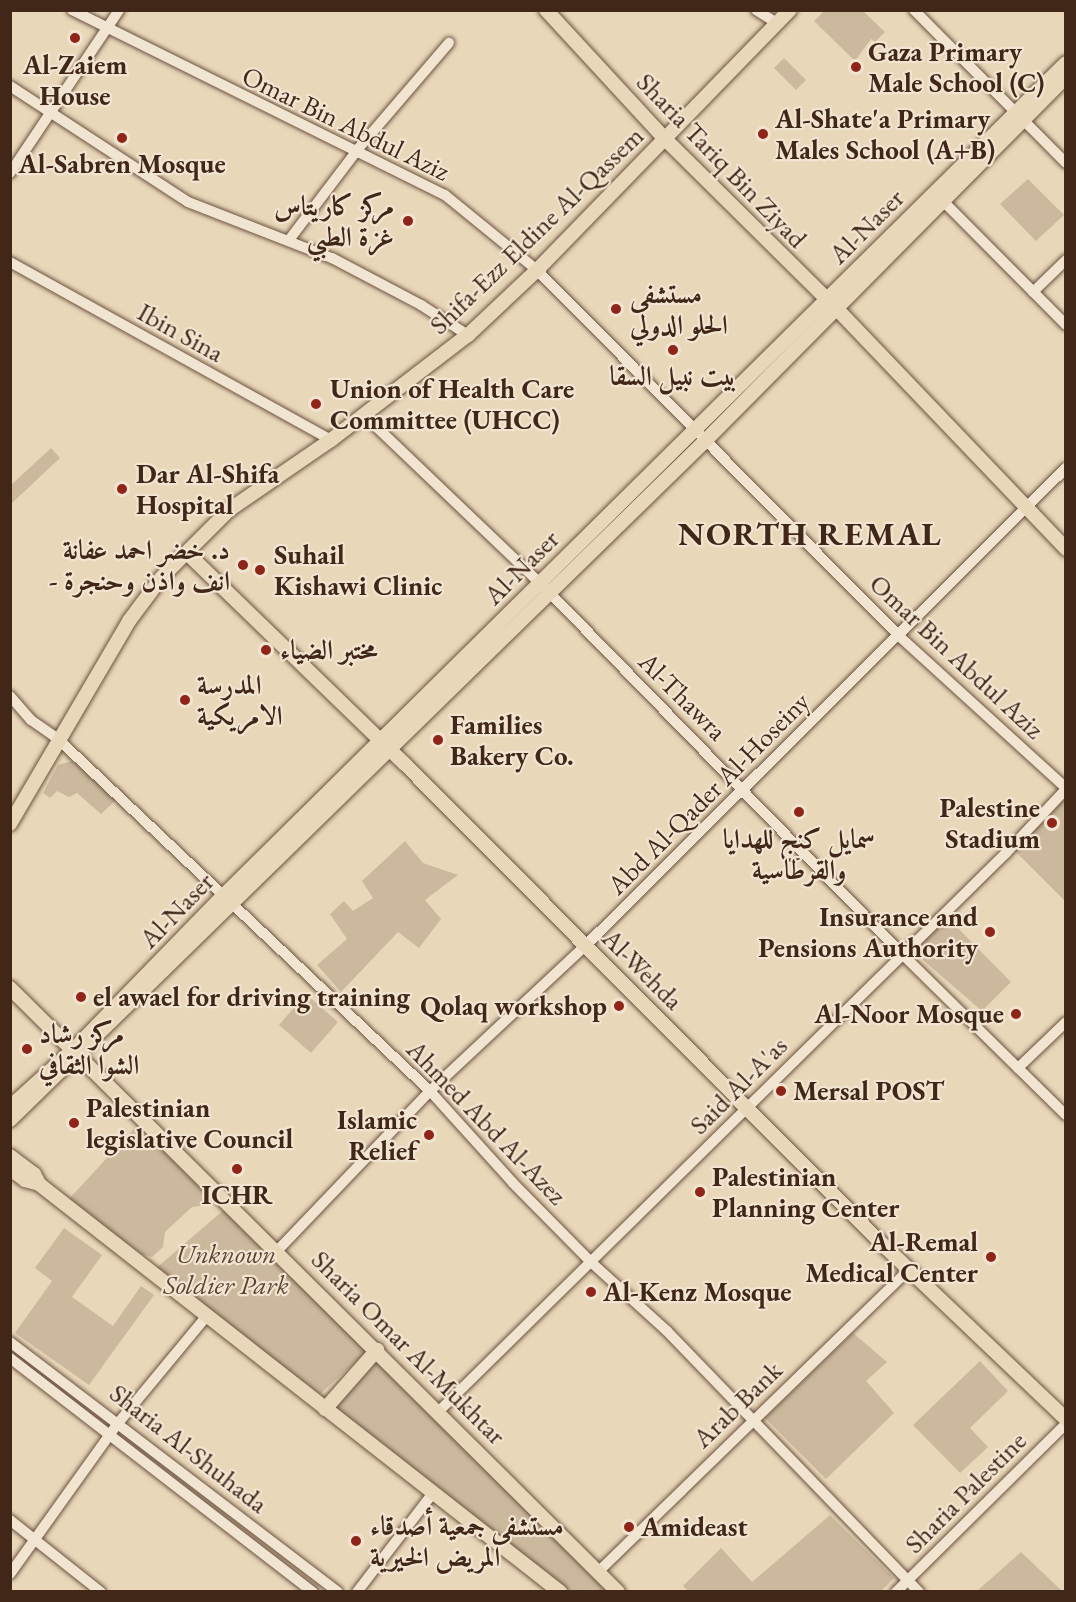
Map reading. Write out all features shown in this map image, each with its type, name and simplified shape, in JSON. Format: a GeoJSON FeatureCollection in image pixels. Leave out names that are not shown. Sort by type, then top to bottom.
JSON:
{"type":"FeatureCollection","features":[{"type":"Feature","properties":{"kind":"main road","name":"Sharia Tariq Bin Ziyad"},"geometry":{"type":"LineString","coordinates":[[546,10],[665,139],[831,303],[1065,549]]}},
{"type":"Feature","properties":{"kind":"main road","name":"Shifa-Ezz Eldine Al-Qassem"},"geometry":{"type":"LineString","coordinates":[[10,824],[129,621],[187,553],[229,510],[331,440],[468,335],[537,270],[790,10]]}},
{"type":"Feature","properties":{"kind":"main road","name":"Al-Naser"},"geometry":{"type":"LineString","coordinates":[[831,303],[942,200],[1065,63]]}},
{"type":"Feature","properties":{"kind":"main road","name":"Al-Naser"},"geometry":{"type":"LineString","coordinates":[[10,1120],[228,898],[386,746],[543,586],[703,434],[1020,115],[1065,77]]}},
{"type":"Feature","properties":{"kind":"main road","name":"Al-Wehda"},"geometry":{"type":"LineString","coordinates":[[187,553],[386,746],[908,1270],[1065,1419]]}},
{"type":"Feature","properties":{"kind":"main road","name":"Sharia Omar Al-Mukhtar"},"geometry":{"type":"LineString","coordinates":[[10,988],[278,1250],[618,1592]]}},
{"type":"Feature","properties":{"kind":"main road","name":"Al-Naser"},"geometry":{"type":"LineString","coordinates":[[10,1107],[78,1052]]}},
{"type":"Feature","properties":{"kind":"main road"},"geometry":{"type":"LineString","coordinates":[[10,1156],[34,1174],[39,1184]]}},
{"type":"Feature","properties":{"kind":"main road"},"geometry":{"type":"LineString","coordinates":[[10,1169],[25,1180],[39,1184],[560,1592]]}},
{"type":"Feature","properties":{"kind":"main road"},"geometry":{"type":"LineString","coordinates":[[325,1408],[377,1350]]}},
{"type":"Feature","properties":{"kind":"street","name":"Omar Bin Abdul Aziz"},"geometry":{"type":"LineString","coordinates":[[72,10],[105,30],[358,149],[445,195],[537,270],[703,434],[899,636],[1065,789]]}},
{"type":"Feature","properties":{"kind":"street"},"geometry":{"type":"LineString","coordinates":[[10,173],[119,10]]}},
{"type":"Feature","properties":{"kind":"street"},"geometry":{"type":"LineString","coordinates":[[756,10],[777,23]]}},
{"type":"Feature","properties":{"kind":"street"},"geometry":{"type":"LineString","coordinates":[[914,10],[1065,163]]}},
{"type":"Feature","properties":{"kind":"street"},"geometry":{"type":"LineString","coordinates":[[289,240],[358,149],[449,43]]}},
{"type":"Feature","properties":{"kind":"street"},"geometry":{"type":"LineString","coordinates":[[10,86],[188,202],[332,258],[422,305],[468,335]]}},
{"type":"Feature","properties":{"kind":"street"},"geometry":{"type":"LineString","coordinates":[[942,200],[1065,325]]}},
{"type":"Feature","properties":{"kind":"street"},"geometry":{"type":"LineString","coordinates":[[1033,292],[1065,260]]}},
{"type":"Feature","properties":{"kind":"street","name":"Ibin Sina"},"geometry":{"type":"LineString","coordinates":[[10,262],[331,440]]}},
{"type":"Feature","properties":{"kind":"street","name":"Al-Thawra"},"geometry":{"type":"LineString","coordinates":[[364,415],[543,586],[902,954],[1065,1115]]}},
{"type":"Feature","properties":{"kind":"street","name":"Abd Al-Qader Al-Hoseiny"},"geometry":{"type":"LineString","coordinates":[[278,1250],[430,1091],[585,946],[899,636],[1065,468]]}},
{"type":"Feature","properties":{"kind":"street","name":"Ahmed Abd Al-Azez"},"geometry":{"type":"LineString","coordinates":[[10,696],[31,720],[58,739],[430,1091],[592,1263],[628,1293],[919,1592]]}},
{"type":"Feature","properties":{"kind":"street","name":"Said Al-A'as"},"geometry":{"type":"LineString","coordinates":[[439,1410],[592,1263],[1065,789]]}},
{"type":"Feature","properties":{"kind":"street"},"geometry":{"type":"LineString","coordinates":[[1018,1068],[1065,1022]]}},
{"type":"Feature","properties":{"kind":"street","name":"Arab Bank"},"geometry":{"type":"LineString","coordinates":[[599,1571],[908,1270]]}},
{"type":"Feature","properties":{"kind":"street"},"geometry":{"type":"LineString","coordinates":[[10,1574],[119,1422],[206,1317]]}},
{"type":"Feature","properties":{"kind":"street","name":"Sharia Al-Shuhada"},"geometry":{"type":"LineString","coordinates":[[10,1342],[119,1422],[338,1592]]}},
{"type":"Feature","properties":{"kind":"street","name":"Sharia Al-Shuhada"},"geometry":{"type":"LineString","coordinates":[[10,1358],[313,1592]]}},
{"type":"Feature","properties":{"kind":"street","name":"Sharia Palestine"},"geometry":{"type":"LineString","coordinates":[[896,1592],[1065,1424]]}},
{"type":"Feature","properties":{"kind":"street"},"geometry":{"type":"LineString","coordinates":[[357,1592],[433,1493]]}},
{"type":"Feature","properties":{"kind":"street"},"geometry":{"type":"LineString","coordinates":[[10,1520],[102,1592]]}},
{"type":"Feature","properties":{"kind":"green space"},"geometry":{"type":"Polygon","coordinates":[[[825,10],[863,11],[885,32],[875,42],[871,39],[855,61],[814,21],[825,10]]]}},
{"type":"Feature","properties":{"kind":"green space"},"geometry":{"type":"Polygon","coordinates":[[[784,58],[806,80],[796,90],[774,68],[784,58]]]}},
{"type":"Feature","properties":{"kind":"green space"},"geometry":{"type":"Polygon","coordinates":[[[1028,179],[1064,215],[1036,241],[1000,204],[1028,179]]]}},
{"type":"Feature","properties":{"kind":"green space"},"geometry":{"type":"Polygon","coordinates":[[[51,448],[60,458],[11,504],[11,485],[51,448]]]}},
{"type":"Feature","properties":{"kind":"green space"},"geometry":{"type":"Polygon","coordinates":[[[72,761],[117,799],[101,814],[77,793],[69,797],[57,791],[50,798],[43,793],[58,765],[72,761]]]}},
{"type":"Feature","properties":{"kind":"green space","name":"Palestine Stadium"},"geometry":{"type":"Polygon","coordinates":[[[1065,796],[1065,901],[1013,849],[1065,796]]]}},
{"type":"Feature","properties":{"kind":"green space"},"geometry":{"type":"Polygon","coordinates":[[[405,841],[423,863],[458,875],[425,900],[441,919],[419,948],[398,932],[341,992],[317,965],[347,939],[330,914],[344,901],[353,911],[373,898],[362,881],[405,841]]]}},
{"type":"Feature","properties":{"kind":"green space"},"geometry":{"type":"Polygon","coordinates":[[[947,917],[1011,982],[982,1011],[924,961],[920,952],[920,945],[947,917]]]}},
{"type":"Feature","properties":{"kind":"green space"},"geometry":{"type":"Polygon","coordinates":[[[306,994],[338,1022],[311,1053],[279,1025],[306,994]]]}},
{"type":"Feature","properties":{"kind":"green space"},"geometry":{"type":"Polygon","coordinates":[[[141,1121],[217,1198],[209,1205],[192,1207],[165,1232],[163,1247],[152,1257],[141,1254],[69,1199],[141,1121]]]}},
{"type":"Feature","properties":{"kind":"green space","name":"Unknown Soldier Park"},"geometry":{"type":"Polygon","coordinates":[[[226,1208],[369,1350],[320,1394],[154,1270],[226,1208]]]}},
{"type":"Feature","properties":{"kind":"green space"},"geometry":{"type":"Polygon","coordinates":[[[64,1228],[102,1255],[72,1297],[113,1326],[141,1286],[154,1295],[89,1385],[15,1333],[52,1281],[35,1268],[64,1228]]]}},
{"type":"Feature","properties":{"kind":"green space"},"geometry":{"type":"Polygon","coordinates":[[[853,1333],[887,1362],[866,1381],[894,1413],[826,1479],[765,1418],[853,1333]]]}},
{"type":"Feature","properties":{"kind":"green space"},"geometry":{"type":"Polygon","coordinates":[[[378,1356],[615,1591],[568,1591],[331,1408],[378,1356]]]}},
{"type":"Feature","properties":{"kind":"green space"},"geometry":{"type":"Polygon","coordinates":[[[980,1361],[1008,1391],[970,1428],[988,1447],[960,1473],[913,1425],[980,1361]]]}},
{"type":"Feature","properties":{"kind":"green space"},"geometry":{"type":"Polygon","coordinates":[[[830,1515],[894,1578],[881,1591],[689,1592],[683,1586],[721,1548],[752,1582],[830,1515]]]}},
{"type":"Feature","properties":{"kind":"green space"},"geometry":{"type":"Polygon","coordinates":[[[1021,1552],[1062,1591],[977,1591],[1021,1552]]]}},
{"type":"Feature","properties":{"kind":"place","name":"Al-Zaiem House"},"geometry":{"type":"Point","coordinates":[75,38]}},
{"type":"Feature","properties":{"kind":"place","name":"Gaza Primary Male School (C)"},"geometry":{"type":"Point","coordinates":[856,67]}},
{"type":"Feature","properties":{"kind":"place","name":"Al-Shate'a Primary Males School (A+B)"},"geometry":{"type":"Point","coordinates":[763,134]}},
{"type":"Feature","properties":{"kind":"place","name":"Al-Sabren Mosque"},"geometry":{"type":"Point","coordinates":[122,138]}},
{"type":"Feature","properties":{"kind":"place","name":"مركز كاريتاس غزة الطبي"},"geometry":{"type":"Point","coordinates":[408,221]}},
{"type":"Feature","properties":{"kind":"place","name":"مستشفى الحلو الدولي"},"geometry":{"type":"Point","coordinates":[616,309]}},
{"type":"Feature","properties":{"kind":"place","name":"بيت نبيل السقا"},"geometry":{"type":"Point","coordinates":[673,350]}},
{"type":"Feature","properties":{"kind":"place","name":"Union of Health Care Committee (UHCC)"},"geometry":{"type":"Point","coordinates":[316,404]}},
{"type":"Feature","properties":{"kind":"place","name":"Dar Al-Shifa Hospital"},"geometry":{"type":"Point","coordinates":[122,489]}},
{"type":"Feature","properties":{"kind":"place","name":"د. خضر احمد عفانة - انف واذن وحنجرة"},"geometry":{"type":"Point","coordinates":[243,565]}},
{"type":"Feature","properties":{"kind":"place","name":"Suhail Kishawi Clinic"},"geometry":{"type":"Point","coordinates":[260,570]}},
{"type":"Feature","properties":{"kind":"place","name":"مختبر الضياء"},"geometry":{"type":"Point","coordinates":[266,650]}},
{"type":"Feature","properties":{"kind":"place","name":"المدرسة الامريكية"},"geometry":{"type":"Point","coordinates":[185,700]}},
{"type":"Feature","properties":{"kind":"place","name":"Families Bakery Co."},"geometry":{"type":"Point","coordinates":[438,740]}},
{"type":"Feature","properties":{"kind":"place","name":"سمايل كنج للهدايا والقرطاسية"},"geometry":{"type":"Point","coordinates":[799,812]}},
{"type":"Feature","properties":{"kind":"place","name":"Palestine Stadium"},"geometry":{"type":"Point","coordinates":[1052,823]}},
{"type":"Feature","properties":{"kind":"place","name":"Insurance and Pensions Authority"},"geometry":{"type":"Point","coordinates":[990,932]}},
{"type":"Feature","properties":{"kind":"place","name":"el awael for driving training"},"geometry":{"type":"Point","coordinates":[81,997]}},
{"type":"Feature","properties":{"kind":"place","name":"Qolaq workshop"},"geometry":{"type":"Point","coordinates":[619,1006]}},
{"type":"Feature","properties":{"kind":"place","name":"Al-Noor Mosque"},"geometry":{"type":"Point","coordinates":[1016,1014]}},
{"type":"Feature","properties":{"kind":"place","name":"مركز رشاد الشوا الثقافي"},"geometry":{"type":"Point","coordinates":[27,1049]}},
{"type":"Feature","properties":{"kind":"place","name":"Mersal POST"},"geometry":{"type":"Point","coordinates":[781,1091]}},
{"type":"Feature","properties":{"kind":"place","name":"Palestinian legislative Council"},"geometry":{"type":"Point","coordinates":[74,1123]}},
{"type":"Feature","properties":{"kind":"place","name":"Islamic Relief"},"geometry":{"type":"Point","coordinates":[429,1135]}},
{"type":"Feature","properties":{"kind":"place","name":"ICHR"},"geometry":{"type":"Point","coordinates":[237,1169]}},
{"type":"Feature","properties":{"kind":"place","name":"Palestinian Planning Center"},"geometry":{"type":"Point","coordinates":[700,1192]}},
{"type":"Feature","properties":{"kind":"place","name":"Al-Remal Medical Center"},"geometry":{"type":"Point","coordinates":[991,1257]}},
{"type":"Feature","properties":{"kind":"place","name":"Al-Kenz Mosque"},"geometry":{"type":"Point","coordinates":[591,1292]}},
{"type":"Feature","properties":{"kind":"place","name":"Amideast"},"geometry":{"type":"Point","coordinates":[629,1527]}},
{"type":"Feature","properties":{"kind":"place","name":"مستشفى جمعية أصدقاء المريض الخيرية"},"geometry":{"type":"Point","coordinates":[356,1541]}},
{"type":"Feature","properties":{"kind":"district","name":"NORTH REMAL"},"geometry":{"type":"Point","coordinates":[810,534]}}]}
